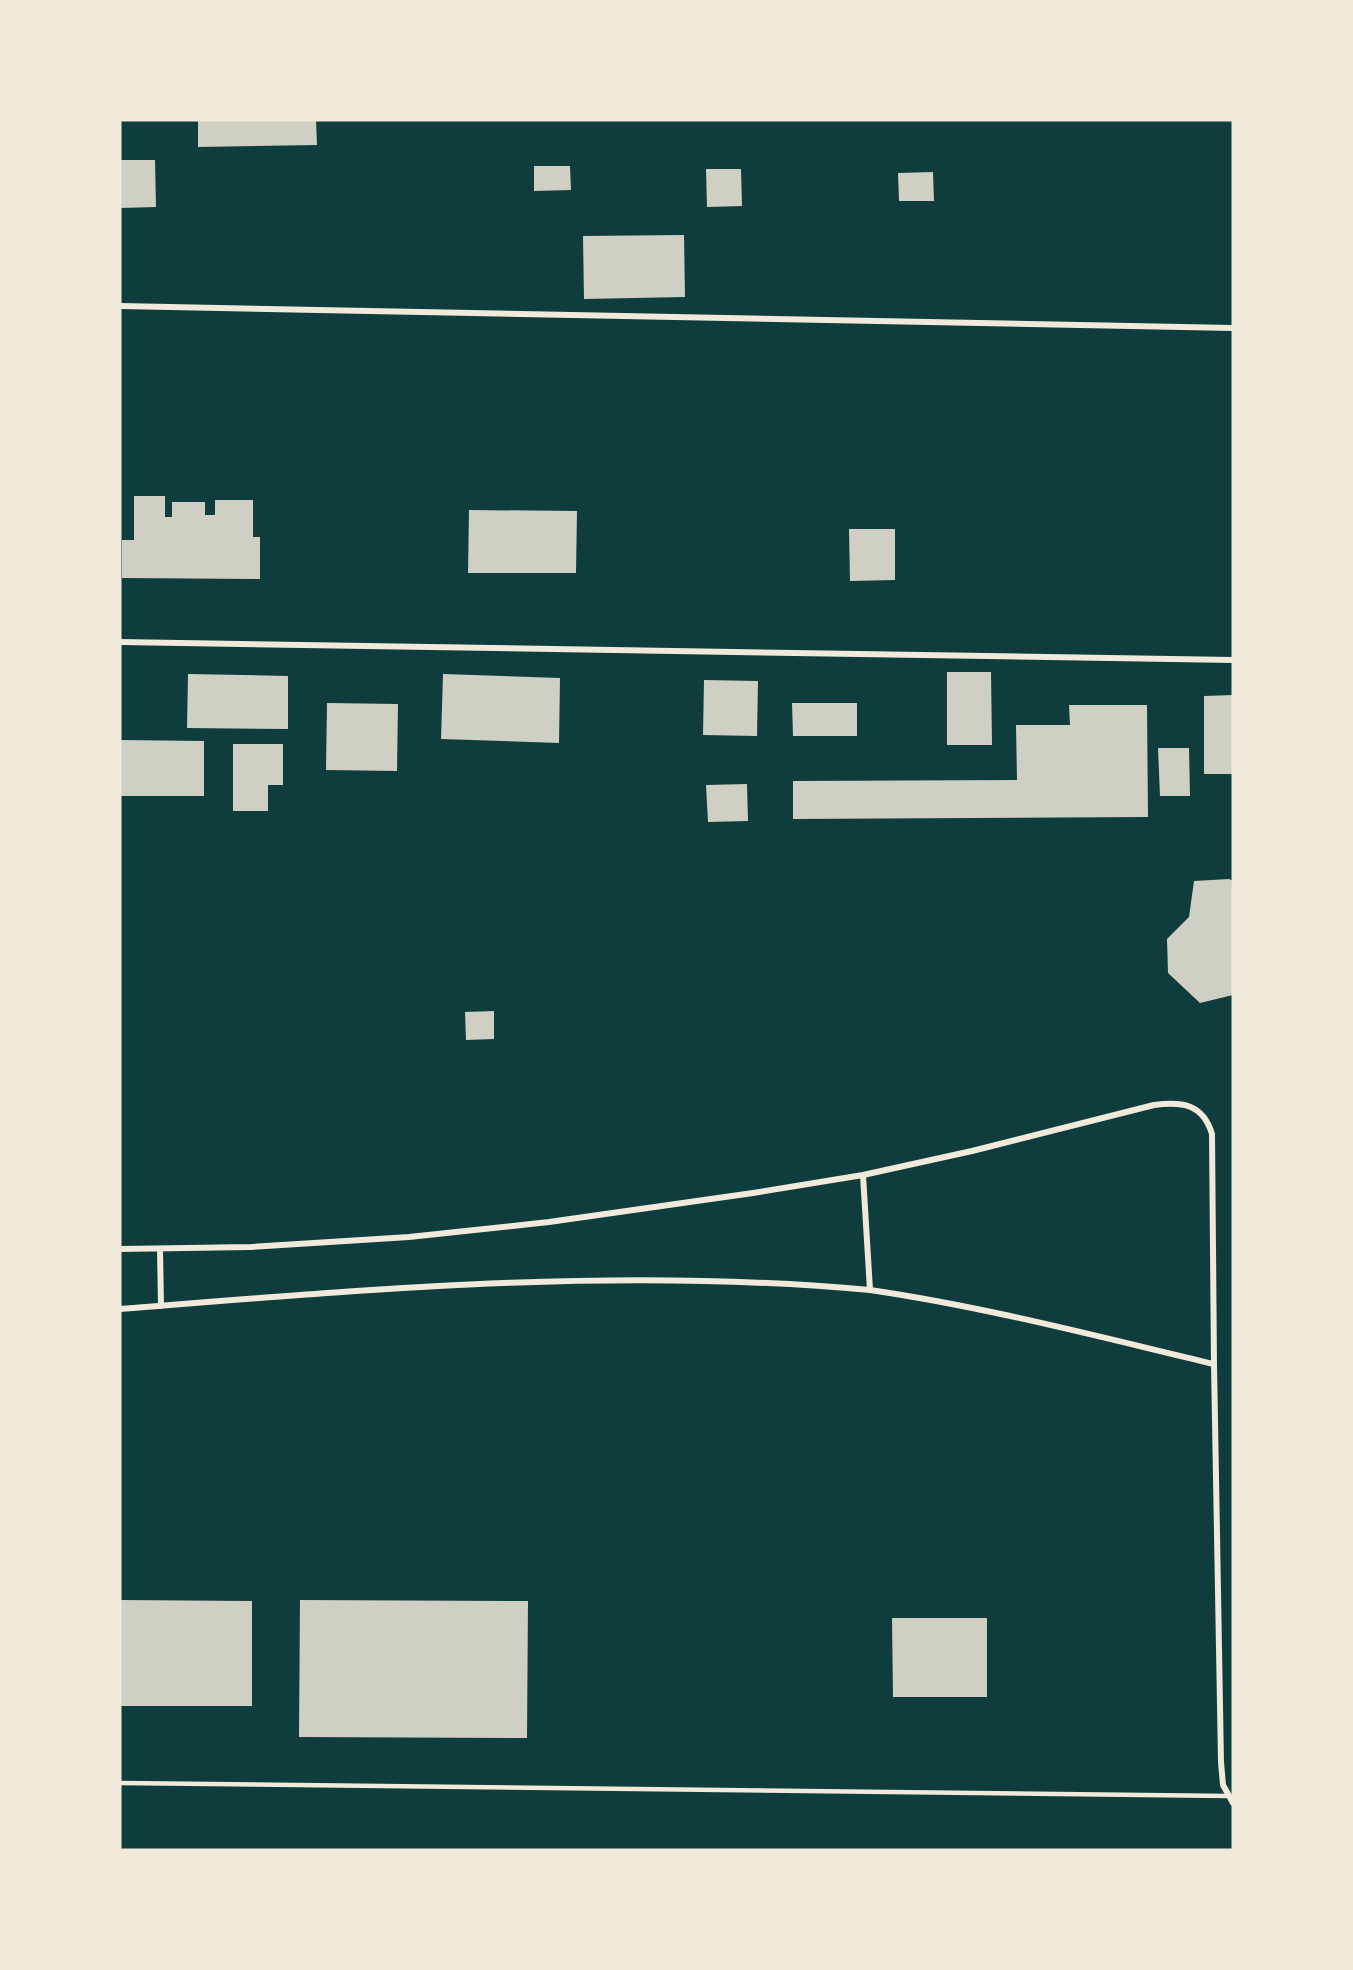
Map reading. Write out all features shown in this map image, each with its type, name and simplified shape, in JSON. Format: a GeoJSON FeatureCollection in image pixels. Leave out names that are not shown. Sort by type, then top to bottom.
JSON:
{"type":"FeatureCollection","features":[{"type":"Feature","properties":{"kind":"street"},"geometry":{"type":"LineString","coordinates":[[120,306],[1233,328]]}},
{"type":"Feature","properties":{"kind":"street"},"geometry":{"type":"LineString","coordinates":[[120,642],[1233,660]]}},
{"type":"Feature","properties":{"kind":"street"},"geometry":{"type":"LineString","coordinates":[[120,1249],[251,1247],[409,1237],[494,1228],[764,1192],[863,1175],[972,1151],[1154,1105],[1182,1104],[1194,1108],[1203,1114],[1209,1125],[1213,1144],[1214,1364],[1221,1762],[1223,1785],[1233,1803]]}},
{"type":"Feature","properties":{"kind":"street"},"geometry":{"type":"LineString","coordinates":[[863,1175],[870,1290]]}},
{"type":"Feature","properties":{"kind":"street"},"geometry":{"type":"LineString","coordinates":[[160,1249],[161,1306]]}},
{"type":"Feature","properties":{"kind":"street"},"geometry":{"type":"LineString","coordinates":[[120,1309],[522,1281],[626,1279],[767,1282],[870,1290],[939,1300],[1214,1364]]}},
{"type":"Feature","properties":{"kind":"lane"},"geometry":{"type":"LineString","coordinates":[[120,1783],[1228,1796]]}},
{"type":"Feature","properties":{"kind":"building"},"geometry":{"type":"Polygon","coordinates":[[[198,120],[316,120],[317,145],[198,147],[198,120]]]}},
{"type":"Feature","properties":{"kind":"building"},"geometry":{"type":"Polygon","coordinates":[[[120,160],[155,160],[156,207],[120,208],[120,160]]]}},
{"type":"Feature","properties":{"kind":"building"},"geometry":{"type":"Polygon","coordinates":[[[534,166],[570,166],[571,190],[534,191],[534,166]]]}},
{"type":"Feature","properties":{"kind":"building"},"geometry":{"type":"Polygon","coordinates":[[[706,169],[741,169],[742,206],[707,207],[706,169]]]}},
{"type":"Feature","properties":{"kind":"building"},"geometry":{"type":"Polygon","coordinates":[[[933,172],[934,201],[899,201],[898,173],[933,172]]]}},
{"type":"Feature","properties":{"kind":"building"},"geometry":{"type":"Polygon","coordinates":[[[684,235],[685,297],[584,299],[583,236],[684,235]]]}},
{"type":"Feature","properties":{"kind":"building"},"geometry":{"type":"Polygon","coordinates":[[[134,496],[165,496],[165,517],[172,517],[172,502],[205,502],[205,515],[215,515],[215,500],[253,500],[253,537],[260,537],[260,579],[122,578],[122,540],[134,540],[134,496]]]}},
{"type":"Feature","properties":{"kind":"building"},"geometry":{"type":"Polygon","coordinates":[[[469,510],[577,511],[576,573],[468,573],[469,510]]]}},
{"type":"Feature","properties":{"kind":"building"},"geometry":{"type":"Polygon","coordinates":[[[849,529],[895,529],[895,580],[850,581],[849,529]]]}},
{"type":"Feature","properties":{"kind":"building"},"geometry":{"type":"Polygon","coordinates":[[[947,672],[991,672],[992,745],[947,745],[947,672]]]}},
{"type":"Feature","properties":{"kind":"building"},"geometry":{"type":"Polygon","coordinates":[[[188,674],[288,676],[288,729],[187,728],[188,674]]]}},
{"type":"Feature","properties":{"kind":"building"},"geometry":{"type":"Polygon","coordinates":[[[443,674],[560,678],[559,743],[441,739],[443,674]]]}},
{"type":"Feature","properties":{"kind":"building"},"geometry":{"type":"Polygon","coordinates":[[[704,680],[758,681],[757,736],[703,735],[704,680]]]}},
{"type":"Feature","properties":{"kind":"building"},"geometry":{"type":"Polygon","coordinates":[[[1233,695],[1233,774],[1204,774],[1204,696],[1233,695]]]}},
{"type":"Feature","properties":{"kind":"building"},"geometry":{"type":"Polygon","coordinates":[[[327,703],[398,704],[397,771],[326,770],[327,703]]]}},
{"type":"Feature","properties":{"kind":"building"},"geometry":{"type":"Polygon","coordinates":[[[792,703],[857,703],[857,736],[793,736],[792,703]]]}},
{"type":"Feature","properties":{"kind":"building"},"geometry":{"type":"Polygon","coordinates":[[[1069,705],[1147,705],[1148,817],[793,819],[793,781],[1017,780],[1016,725],[1070,725],[1069,705]]]}},
{"type":"Feature","properties":{"kind":"building"},"geometry":{"type":"Polygon","coordinates":[[[120,740],[204,741],[204,796],[120,796],[120,740]]]}},
{"type":"Feature","properties":{"kind":"building"},"geometry":{"type":"Polygon","coordinates":[[[233,744],[283,744],[283,785],[268,785],[268,811],[233,811],[233,744]]]}},
{"type":"Feature","properties":{"kind":"building"},"geometry":{"type":"Polygon","coordinates":[[[1158,748],[1189,748],[1190,796],[1160,796],[1158,748]]]}},
{"type":"Feature","properties":{"kind":"building"},"geometry":{"type":"Polygon","coordinates":[[[747,784],[748,821],[708,822],[706,785],[747,784]]]}},
{"type":"Feature","properties":{"kind":"building"},"geometry":{"type":"Polygon","coordinates":[[[1229,879],[1233,881],[1233,995],[1200,1003],[1168,973],[1167,939],[1189,917],[1194,881],[1229,879]]]}},
{"type":"Feature","properties":{"kind":"building"},"geometry":{"type":"Polygon","coordinates":[[[494,1011],[494,1039],[466,1040],[465,1012],[494,1011]]]}},
{"type":"Feature","properties":{"kind":"building"},"geometry":{"type":"Polygon","coordinates":[[[120,1600],[252,1601],[252,1706],[120,1706],[120,1600]]]}},
{"type":"Feature","properties":{"kind":"building"},"geometry":{"type":"Polygon","coordinates":[[[300,1600],[528,1601],[527,1738],[299,1737],[300,1600]]]}},
{"type":"Feature","properties":{"kind":"building"},"geometry":{"type":"Polygon","coordinates":[[[892,1618],[987,1618],[987,1697],[893,1697],[892,1618]]]}}]}
